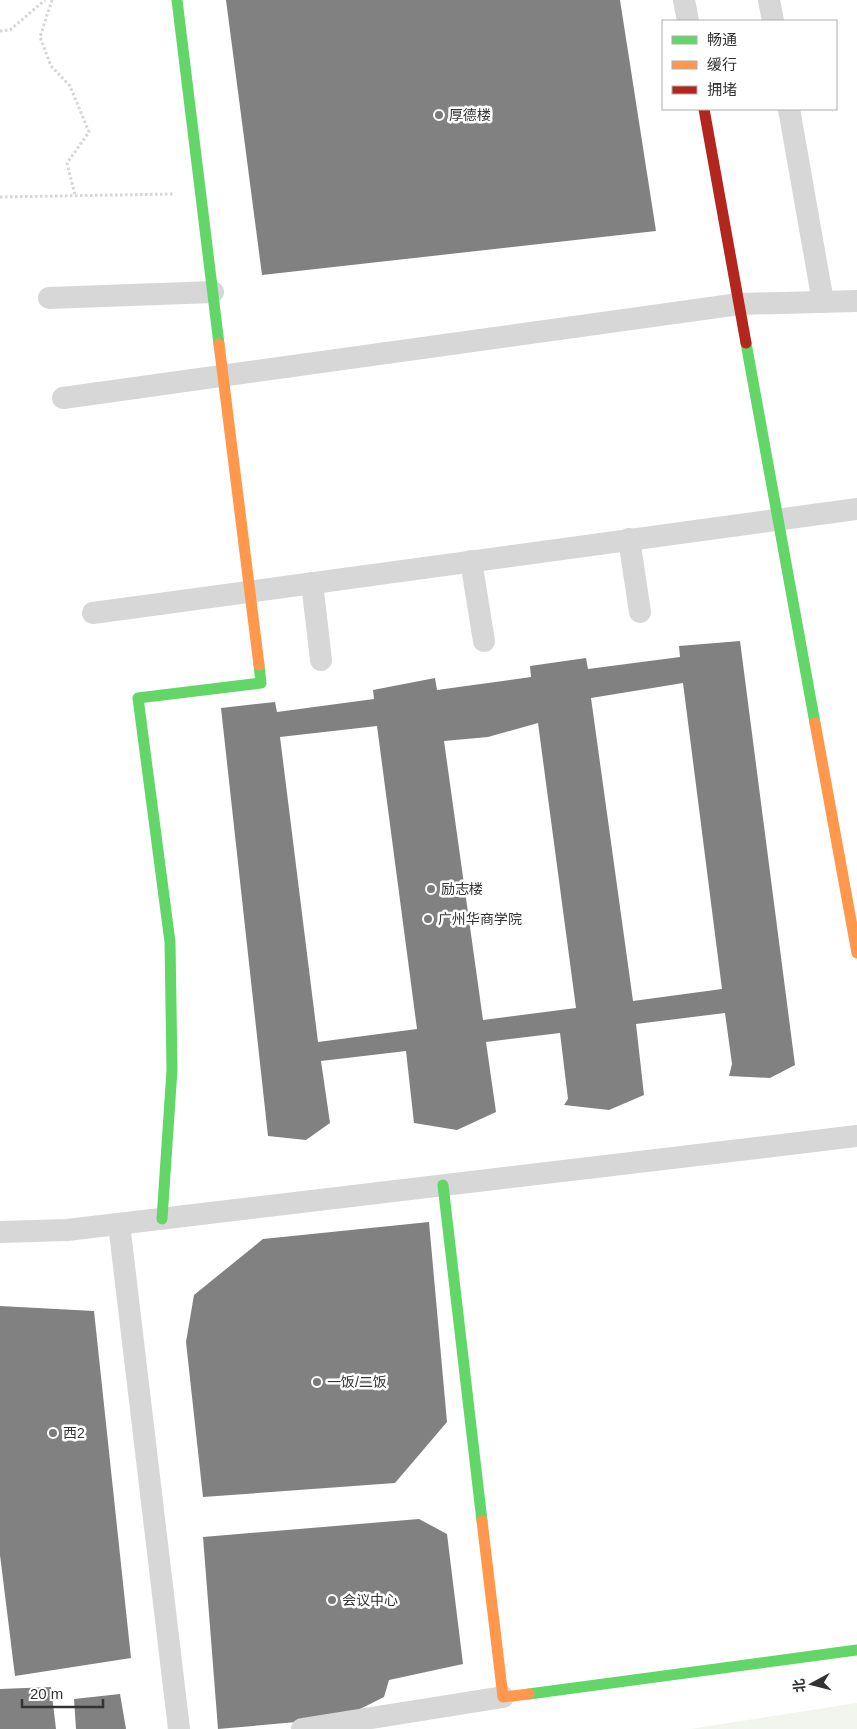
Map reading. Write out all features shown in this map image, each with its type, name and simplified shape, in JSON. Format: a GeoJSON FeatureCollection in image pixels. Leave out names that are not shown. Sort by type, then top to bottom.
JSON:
{"type":"FeatureCollection","features":[{"type":"Feature","properties":{"kind":"street"},"geometry":{"type":"LineString","coordinates":[[162,1219],[172,1070],[170,942],[138,698],[261,683],[178,0]]}},
{"type":"Feature","properties":{"kind":"street"},"geometry":{"type":"LineString","coordinates":[[684,0],[688,20]]}},
{"type":"Feature","properties":{"kind":"street"},"geometry":{"type":"LineString","coordinates":[[769,0],[773,20]]}},
{"type":"Feature","properties":{"kind":"street"},"geometry":{"type":"LineString","coordinates":[[704,110],[857,953]]}},
{"type":"Feature","properties":{"kind":"street"},"geometry":{"type":"LineString","coordinates":[[789,110],[823,302]]}},
{"type":"Feature","properties":{"kind":"street"},"geometry":{"type":"LineString","coordinates":[[50,298],[213,292]]}},
{"type":"Feature","properties":{"kind":"street"},"geometry":{"type":"LineString","coordinates":[[63,398],[739,304],[857,301]]}},
{"type":"Feature","properties":{"kind":"street"},"geometry":{"type":"LineString","coordinates":[[93,612],[250,592],[778,518],[857,509]]}},
{"type":"Feature","properties":{"kind":"street"},"geometry":{"type":"LineString","coordinates":[[629,539],[640,612]]}},
{"type":"Feature","properties":{"kind":"street"},"geometry":{"type":"LineString","coordinates":[[470,561],[484,641]]}},
{"type":"Feature","properties":{"kind":"street"},"geometry":{"type":"LineString","coordinates":[[312,583],[321,660]]}},
{"type":"Feature","properties":{"kind":"street"},"geometry":{"type":"LineString","coordinates":[[0,1232],[68,1230],[857,1136]]}},
{"type":"Feature","properties":{"kind":"street"},"geometry":{"type":"LineString","coordinates":[[443,1186],[503,1697]]}},
{"type":"Feature","properties":{"kind":"street"},"geometry":{"type":"LineString","coordinates":[[120,1224],[179,1729]]}},
{"type":"Feature","properties":{"kind":"street"},"geometry":{"type":"LineString","coordinates":[[302,1729],[503,1697],[857,1650]]}},
{"type":"Feature","properties":{"kind":"path"},"geometry":{"type":"LineString","coordinates":[[0,31],[10,30],[45,0]]}},
{"type":"Feature","properties":{"kind":"path"},"geometry":{"type":"LineString","coordinates":[[52,0],[40,37],[51,66],[70,86],[89,132],[67,163],[76,195]]}},
{"type":"Feature","properties":{"kind":"path"},"geometry":{"type":"LineString","coordinates":[[0,197],[201,193]]}},
{"type":"Feature","properties":{"kind":"shaded area"},"geometry":{"type":"Polygon","coordinates":[[[857,1703],[857,1729],[690,1729],[857,1703]]]}},
{"type":"Feature","properties":{"kind":"building","name":"厚德楼"},"geometry":{"type":"Polygon","coordinates":[[[226,0],[620,0],[656,231],[262,275],[226,0]]]}},
{"type":"Feature","properties":{"kind":"building"},"geometry":{"type":"Polygon","coordinates":[[[740,641],[795,1065],[770,1078],[729,1076],[732,1064],[725,1013],[636,1024],[644,1095],[609,1110],[564,1105],[568,1099],[560,1033],[486,1042],[496,1112],[457,1130],[414,1123],[406,1051],[321,1061],[330,1123],[306,1140],[268,1136],[221,708],[275,702],[277,712],[374,699],[373,690],[435,678],[437,690],[531,677],[530,666],[586,658],[588,669],[680,657],[679,646],[740,641]],[[683,683],[591,698],[633,1001],[722,989],[683,683]],[[538,723],[488,737],[444,741],[483,1020],[576,1008],[538,723]],[[377,726],[280,737],[318,1042],[417,1029],[377,726]]]}},
{"type":"Feature","properties":{"kind":"building","name":"一饭/二饭"},"geometry":{"type":"Polygon","coordinates":[[[429,1222],[447,1422],[395,1483],[203,1497],[186,1342],[194,1295],[263,1239],[429,1222]]]}},
{"type":"Feature","properties":{"kind":"building","name":"西2"},"geometry":{"type":"Polygon","coordinates":[[[0,1306],[94,1311],[131,1658],[15,1676],[0,1555],[0,1306]]]}},
{"type":"Feature","properties":{"kind":"building","name":"会议中心"},"geometry":{"type":"Polygon","coordinates":[[[419,1519],[447,1534],[463,1664],[389,1680],[384,1697],[342,1718],[218,1729],[203,1537],[419,1519]]]}},
{"type":"Feature","properties":{"kind":"building"},"geometry":{"type":"Polygon","coordinates":[[[51,1687],[56,1729],[0,1729],[0,1689],[51,1687]]]}},
{"type":"Feature","properties":{"kind":"building"},"geometry":{"type":"Polygon","coordinates":[[[120,1694],[126,1729],[76,1729],[74,1699],[120,1694]]]}},
{"type":"Feature","properties":{"kind":"traffic: fast"},"geometry":{"type":"LineString","coordinates":[[177,0],[219,344]]}},
{"type":"Feature","properties":{"kind":"traffic: fast"},"geometry":{"type":"LineString","coordinates":[[746,343],[815,723]]}},
{"type":"Feature","properties":{"kind":"traffic: fast"},"geometry":{"type":"LineString","coordinates":[[162,1219],[172,1070],[170,942],[138,698],[261,683],[259,665]]}},
{"type":"Feature","properties":{"kind":"traffic: fast"},"geometry":{"type":"LineString","coordinates":[[443,1185],[482,1521]]}},
{"type":"Feature","properties":{"kind":"traffic: fast"},"geometry":{"type":"LineString","coordinates":[[529,1694],[857,1650]]}},
{"type":"Feature","properties":{"kind":"traffic: slow"},"geometry":{"type":"LineString","coordinates":[[219,344],[259,665]]}},
{"type":"Feature","properties":{"kind":"traffic: slow"},"geometry":{"type":"LineString","coordinates":[[815,723],[857,953]]}},
{"type":"Feature","properties":{"kind":"traffic: slow"},"geometry":{"type":"LineString","coordinates":[[482,1521],[503,1697],[529,1694]]}},
{"type":"Feature","properties":{"kind":"traffic: jam"},"geometry":{"type":"LineString","coordinates":[[704,110],[746,343]]}},
{"type":"Feature","properties":{"kind":"place","name":"厚德楼"},"geometry":{"type":"Point","coordinates":[439,115]}},
{"type":"Feature","properties":{"kind":"place","name":"励志楼"},"geometry":{"type":"Point","coordinates":[431,889]}},
{"type":"Feature","properties":{"kind":"place","name":"广州华商学院"},"geometry":{"type":"Point","coordinates":[428,919]}},
{"type":"Feature","properties":{"kind":"place","name":"一饭/二饭"},"geometry":{"type":"Point","coordinates":[317,1382]}},
{"type":"Feature","properties":{"kind":"place","name":"西2"},"geometry":{"type":"Point","coordinates":[53,1433]}},
{"type":"Feature","properties":{"kind":"place","name":"会议中心"},"geometry":{"type":"Point","coordinates":[332,1600]}}]}
